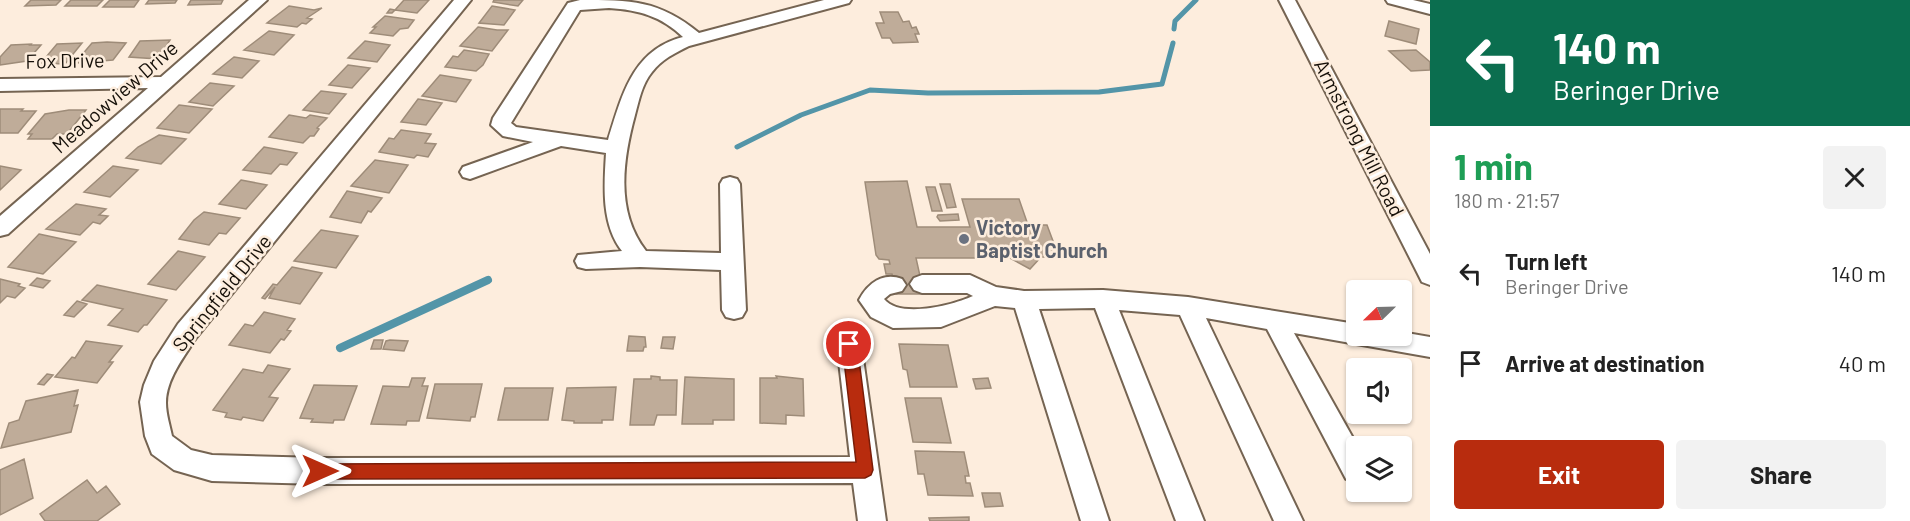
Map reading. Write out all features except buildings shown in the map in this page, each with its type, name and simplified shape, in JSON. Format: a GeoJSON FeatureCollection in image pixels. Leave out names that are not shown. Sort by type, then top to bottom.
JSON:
{"type":"FeatureCollection","features":[{"type":"Feature","properties":{"kind":"street","name":"Meadowview Drive"},"geometry":{"type":"LineString","coordinates":[[0,228],[259,0]]}},
{"type":"Feature","properties":{"kind":"street","name":"Springfield Drive"},"geometry":{"type":"LineString","coordinates":[[463,0],[284,218],[187,330],[163,369],[153,402],[158,436],[162,445],[184,461],[212,468],[320,471],[865,470]]}},
{"type":"Feature","properties":{"kind":"street"},"geometry":{"type":"LineString","coordinates":[[640,260],[623,237],[614,194],[616,148],[634,87],[644,70],[661,53],[683,42],[817,3],[843,0]]}},
{"type":"Feature","properties":{"kind":"street","name":"Armstrong Mill Road"},"geometry":{"type":"LineString","coordinates":[[1287,0],[1430,276]]}},
{"type":"Feature","properties":{"kind":"street"},"geometry":{"type":"LineString","coordinates":[[1394,0],[1430,9]]}},
{"type":"Feature","properties":{"kind":"street"},"geometry":{"type":"LineString","coordinates":[[616,148],[510,132],[501,125],[503,118],[574,6],[586,1],[610,1],[636,5],[670,17],[696,39]]}},
{"type":"Feature","properties":{"kind":"street","name":"Fox Drive"},"geometry":{"type":"LineString","coordinates":[[0,85],[166,82]]}},
{"type":"Feature","properties":{"kind":"street"},"geometry":{"type":"LineString","coordinates":[[470,172],[560,140]]}},
{"type":"Feature","properties":{"kind":"street"},"geometry":{"type":"LineString","coordinates":[[730,184],[734,310]]}},
{"type":"Feature","properties":{"kind":"street"},"geometry":{"type":"LineString","coordinates":[[586,261],[731,262]]}},
{"type":"Feature","properties":{"kind":"street"},"geometry":{"type":"LineString","coordinates":[[922,284],[970,284],[992,296],[1024,300],[1103,299],[1188,306],[1346,332]]}},
{"type":"Feature","properties":{"kind":"street"},"geometry":{"type":"LineString","coordinates":[[894,285],[886,285],[875,292],[871,300],[879,310],[893,318],[941,317],[979,304],[992,296]]}},
{"type":"Feature","properties":{"kind":"street"},"geometry":{"type":"LineString","coordinates":[[1103,299],[1190,521]]}},
{"type":"Feature","properties":{"kind":"street"},"geometry":{"type":"LineString","coordinates":[[1024,300],[1095,521]]}},
{"type":"Feature","properties":{"kind":"street"},"geometry":{"type":"LineString","coordinates":[[1188,306],[1289,521]]}},
{"type":"Feature","properties":{"kind":"street"},"geometry":{"type":"LineString","coordinates":[[1275,321],[1346,452]]}},
{"type":"Feature","properties":{"kind":"street"},"geometry":{"type":"LineString","coordinates":[[849,344],[872,521]]}},
{"type":"Feature","properties":{"kind":"street"},"geometry":{"type":"LineString","coordinates":[[1412,344],[1430,347]]}},
{"type":"Feature","properties":{"kind":"waterway"},"geometry":{"type":"LineString","coordinates":[[1174,29],[1175,21],[1196,0]]}},
{"type":"Feature","properties":{"kind":"waterway"},"geometry":{"type":"LineString","coordinates":[[737,147],[801,115],[870,90],[928,93],[1099,92],[1162,84],[1173,43]]}},
{"type":"Feature","properties":{"kind":"waterway"},"geometry":{"type":"LineString","coordinates":[[340,348],[488,280]]}},
{"type":"Feature","properties":{"kind":"place","name":"Victory Baptist Church"},"geometry":{"type":"Point","coordinates":[964,239]}},
{"type":"Feature","properties":{"kind":"route"},"geometry":{"type":"LineString","coordinates":[[320,471],[865,470],[849,344]]}}]}
